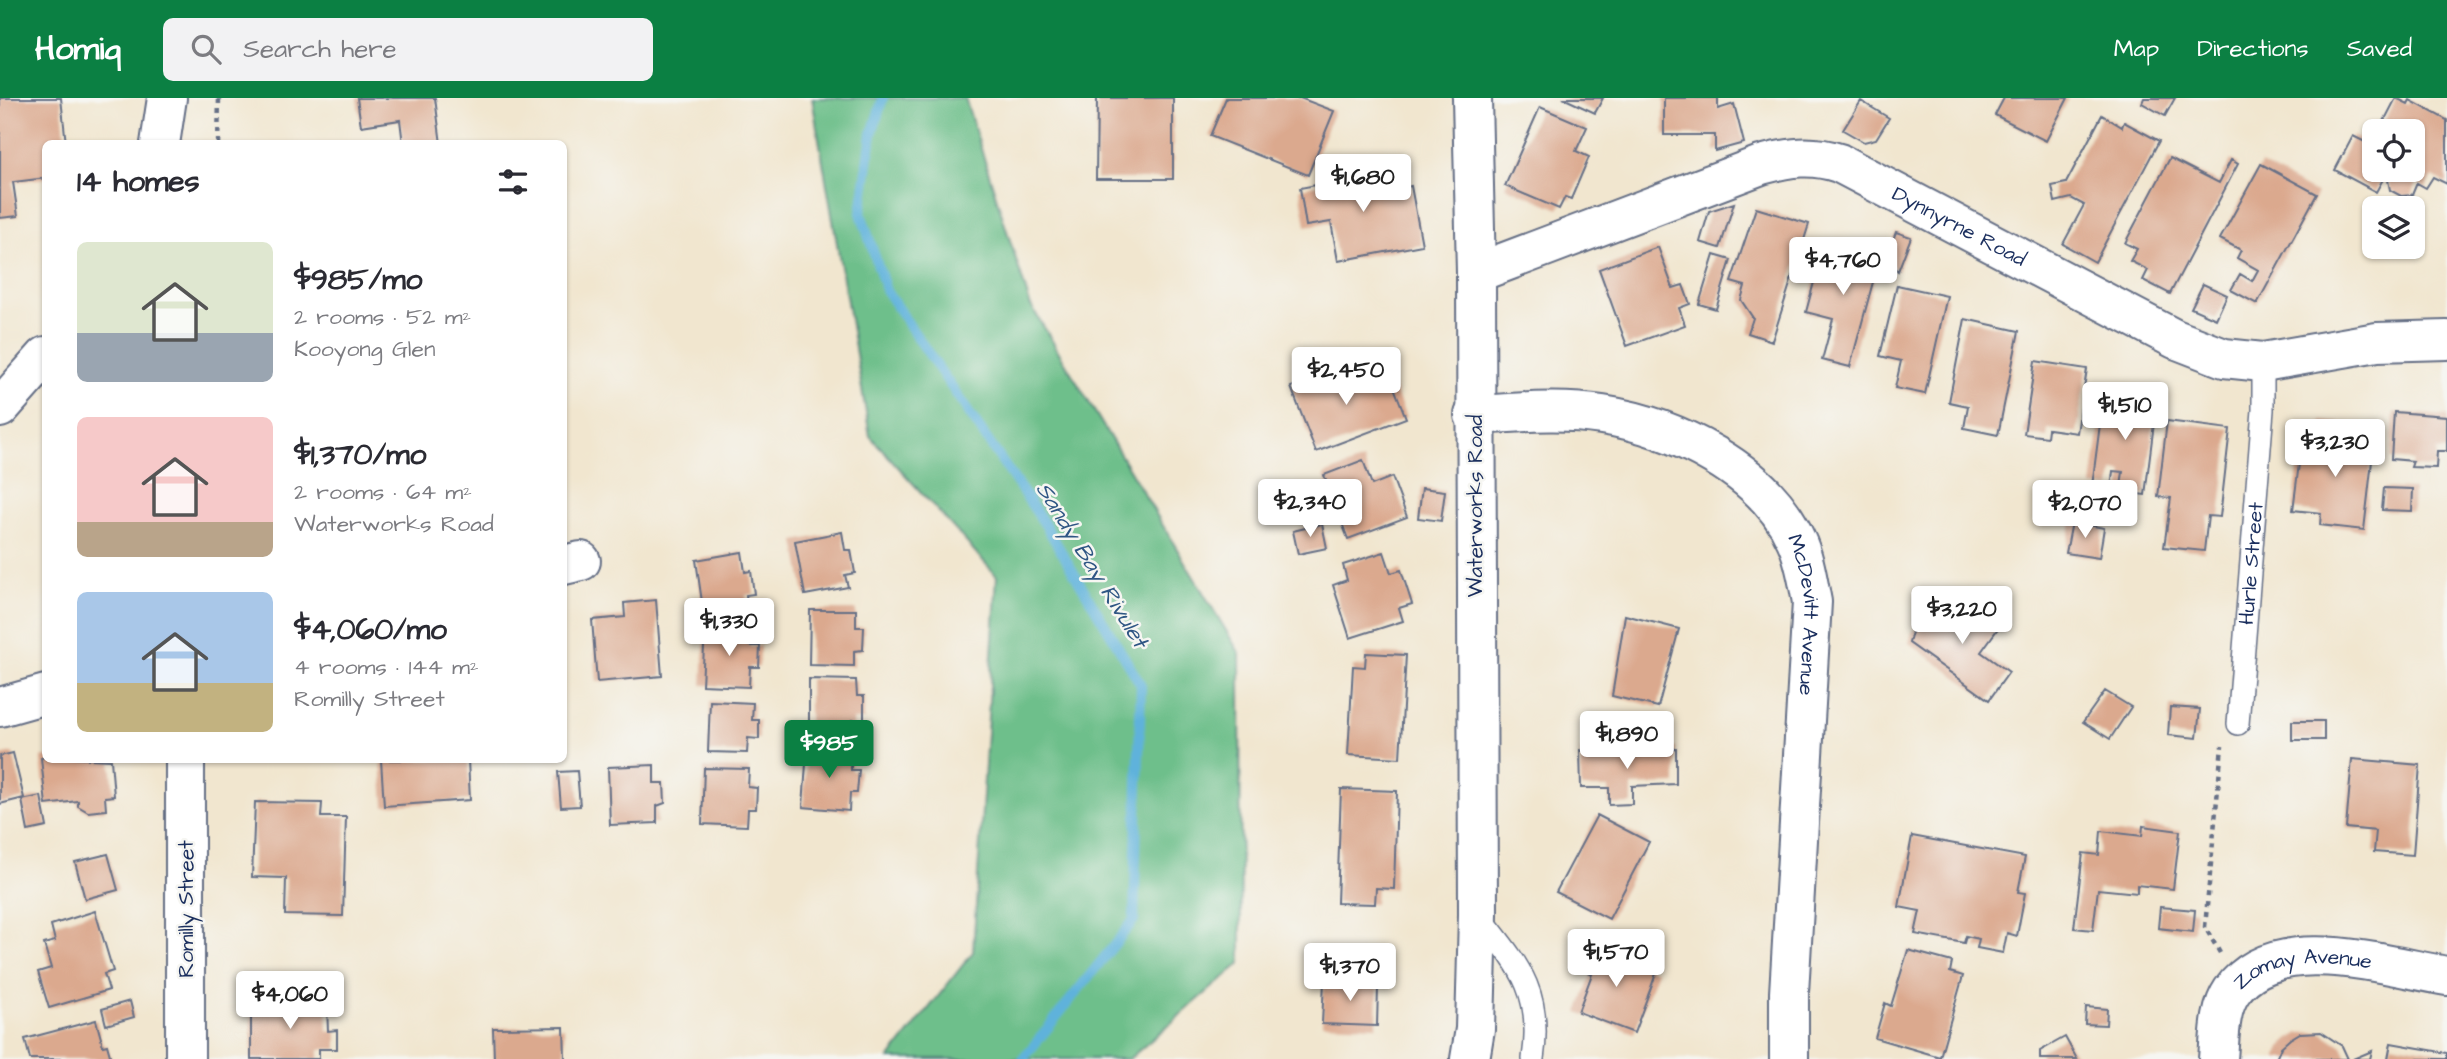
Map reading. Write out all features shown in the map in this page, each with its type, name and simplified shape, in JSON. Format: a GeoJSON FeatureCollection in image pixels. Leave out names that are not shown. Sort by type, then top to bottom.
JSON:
{"type":"FeatureCollection","features":[{"type":"Feature","properties":{"kind":"street"},"geometry":{"type":"LineString","coordinates":[[161,140],[167,98]]}},
{"type":"Feature","properties":{"kind":"street","name":"Waterworks Road"},"geometry":{"type":"LineString","coordinates":[[1469,1059],[1475,1029],[1478,914],[1474,415],[1476,273],[1472,98]]}},
{"type":"Feature","properties":{"kind":"street","name":"Dynnyrne Road"},"geometry":{"type":"LineString","coordinates":[[1476,273],[1761,164],[1803,156],[1822,157],[1839,163],[2199,351],[2224,358],[2263,362],[2377,342],[2447,340]]}},
{"type":"Feature","properties":{"kind":"street"},"geometry":{"type":"LineString","coordinates":[[0,408],[42,361]]}},
{"type":"Feature","properties":{"kind":"street","name":"McDevitt Avenue"},"geometry":{"type":"LineString","coordinates":[[1474,415],[1560,412],[1601,415],[1643,424],[1687,442],[1722,461],[1754,485],[1779,512],[1796,540],[1812,602],[1789,993],[1789,1059]]}},
{"type":"Feature","properties":{"kind":"street"},"geometry":{"type":"LineString","coordinates":[[0,707],[42,695]]}},
{"type":"Feature","properties":{"kind":"street","name":"Romilly Street"},"geometry":{"type":"LineString","coordinates":[[185,763],[185,1059]]}},
{"type":"Feature","properties":{"kind":"street","name":"Zomay Avenue"},"geometry":{"type":"LineString","coordinates":[[2218,1059],[2222,1014],[2231,992],[2251,972],[2272,960],[2302,956],[2340,958],[2447,975]]}},
{"type":"Feature","properties":{"kind":"lane","name":"Hurle Street"},"geometry":{"type":"LineString","coordinates":[[2238,724],[2263,410],[2263,362]]}},
{"type":"Feature","properties":{"kind":"lane"},"geometry":{"type":"LineString","coordinates":[[1478,914],[1514,959],[1535,1003],[1533,1059]]}},
{"type":"Feature","properties":{"kind":"path"},"geometry":{"type":"LineString","coordinates":[[218,140],[219,98]]}},
{"type":"Feature","properties":{"kind":"path"},"geometry":{"type":"LineString","coordinates":[[2205,927],[2222,741]]}},
{"type":"Feature","properties":{"kind":"green space"},"geometry":{"type":"Polygon","coordinates":[[[812,98],[965,98],[1030,304],[1240,654],[1241,963],[1129,1059],[889,1059],[973,952],[997,576],[870,436],[812,98]]]}},
{"type":"Feature","properties":{"kind":"building"},"geometry":{"type":"Polygon","coordinates":[[[0,98],[61,98],[66,140],[42,140],[42,178],[13,182],[18,216],[0,218],[0,98]]]}},
{"type":"Feature","properties":{"kind":"building"},"geometry":{"type":"Polygon","coordinates":[[[357,98],[435,98],[440,140],[402,140],[400,120],[361,126],[357,98]]]}},
{"type":"Feature","properties":{"kind":"building"},"geometry":{"type":"Polygon","coordinates":[[[1097,98],[1173,98],[1173,179],[1096,179],[1097,98]]]}},
{"type":"Feature","properties":{"kind":"building"},"geometry":{"type":"Polygon","coordinates":[[[1226,98],[1300,98],[1334,111],[1308,175],[1210,136],[1226,98]]]}},
{"type":"Feature","properties":{"kind":"building"},"geometry":{"type":"Polygon","coordinates":[[[1563,98],[1603,98],[1595,113],[1563,98]]]}},
{"type":"Feature","properties":{"kind":"building"},"geometry":{"type":"Polygon","coordinates":[[[1664,98],[1718,98],[1718,109],[1734,104],[1744,143],[1715,151],[1715,135],[1664,135],[1664,98]]]}},
{"type":"Feature","properties":{"kind":"building"},"geometry":{"type":"Polygon","coordinates":[[[2004,98],[2068,98],[2046,141],[1995,115],[2004,98]]]}},
{"type":"Feature","properties":{"kind":"building"},"geometry":{"type":"Polygon","coordinates":[[[2144,98],[2175,98],[2165,116],[2142,103],[2144,98]]]}},
{"type":"Feature","properties":{"kind":"building"},"geometry":{"type":"Polygon","coordinates":[[[2396,98],[2408,104],[2410,100],[2447,120],[2447,184],[2433,177],[2426,188],[2417,183],[2412,195],[2401,196],[2390,190],[2388,182],[2425,182],[2425,119],[2385,119],[2396,98]]]}},
{"type":"Feature","properties":{"kind":"building"},"geometry":{"type":"Polygon","coordinates":[[[1861,101],[1889,118],[1876,139],[1864,142],[1843,130],[1861,101]]]}},
{"type":"Feature","properties":{"kind":"building"},"geometry":{"type":"Polygon","coordinates":[[[1540,107],[1587,127],[1576,151],[1589,157],[1571,199],[1565,197],[1559,209],[1505,186],[1540,107]]]}},
{"type":"Feature","properties":{"kind":"building"},"geometry":{"type":"Polygon","coordinates":[[[2102,115],[2122,127],[2124,122],[2159,141],[2095,262],[2063,244],[2084,205],[2071,198],[2055,202],[2052,186],[2066,183],[2102,115]]]}},
{"type":"Feature","properties":{"kind":"building"},"geometry":{"type":"Polygon","coordinates":[[[2353,136],[2362,140],[2362,182],[2381,182],[2376,192],[2335,170],[2353,136]]]}},
{"type":"Feature","properties":{"kind":"building"},"geometry":{"type":"Polygon","coordinates":[[[2170,158],[2219,183],[2231,160],[2238,164],[2170,294],[2143,280],[2148,270],[2130,261],[2137,249],[2125,243],[2170,158]]]}},
{"type":"Feature","properties":{"kind":"building"},"geometry":{"type":"Polygon","coordinates":[[[1377,163],[1382,192],[1411,186],[1422,245],[1338,261],[1331,222],[1306,226],[1300,188],[1348,179],[1346,168],[1377,163]]]}},
{"type":"Feature","properties":{"kind":"building"},"geometry":{"type":"Polygon","coordinates":[[[2261,164],[2317,194],[2257,304],[2231,290],[2240,274],[2252,281],[2258,270],[2237,258],[2241,250],[2220,239],[2261,164]]]}},
{"type":"Feature","properties":{"kind":"building"},"geometry":{"type":"Polygon","coordinates":[[[1734,203],[1720,248],[1700,242],[1709,211],[1734,203]]]}},
{"type":"Feature","properties":{"kind":"building"},"geometry":{"type":"Polygon","coordinates":[[[1756,208],[1809,224],[1772,341],[1748,333],[1753,318],[1741,300],[1745,286],[1731,282],[1756,208]]]}},
{"type":"Feature","properties":{"kind":"building"},"geometry":{"type":"Polygon","coordinates":[[[1896,232],[1911,237],[1898,271],[1885,260],[1896,232]]]}},
{"type":"Feature","properties":{"kind":"building"},"geometry":{"type":"Polygon","coordinates":[[[1825,241],[1880,256],[1850,367],[1822,360],[1833,319],[1806,312],[1825,241]]]}},
{"type":"Feature","properties":{"kind":"building"},"geometry":{"type":"Polygon","coordinates":[[[1658,247],[1673,288],[1683,285],[1690,304],[1679,308],[1685,325],[1627,346],[1599,269],[1658,247]]]}},
{"type":"Feature","properties":{"kind":"building"},"geometry":{"type":"Polygon","coordinates":[[[1714,255],[1731,260],[1716,309],[1699,304],[1714,255]]]}},
{"type":"Feature","properties":{"kind":"building"},"geometry":{"type":"Polygon","coordinates":[[[2203,284],[2227,295],[2216,319],[2191,308],[2203,284]]]}},
{"type":"Feature","properties":{"kind":"building"},"geometry":{"type":"Polygon","coordinates":[[[1897,285],[1947,296],[1925,394],[1895,388],[1901,361],[1880,356],[1897,285]]]}},
{"type":"Feature","properties":{"kind":"building"},"geometry":{"type":"Polygon","coordinates":[[[1965,319],[2019,331],[1998,435],[1964,428],[1968,406],[1949,402],[1965,319]]]}},
{"type":"Feature","properties":{"kind":"building"},"geometry":{"type":"Polygon","coordinates":[[[2035,361],[2087,369],[2077,433],[2048,429],[2047,437],[2024,434],[2035,361]]]}},
{"type":"Feature","properties":{"kind":"building"},"geometry":{"type":"Polygon","coordinates":[[[1345,367],[1352,386],[1388,372],[1406,418],[1316,452],[1291,387],[1345,367]]]}},
{"type":"Feature","properties":{"kind":"building"},"geometry":{"type":"Polygon","coordinates":[[[2104,393],[2157,399],[2145,495],[2120,492],[2123,472],[2113,471],[2111,488],[2092,486],[2104,393]]]}},
{"type":"Feature","properties":{"kind":"building"},"geometry":{"type":"Polygon","coordinates":[[[2394,412],[2447,416],[2447,451],[2437,451],[2436,468],[2411,467],[2413,461],[2391,459],[2394,412]]]}},
{"type":"Feature","properties":{"kind":"building"},"geometry":{"type":"Polygon","coordinates":[[[2167,421],[2230,429],[2220,517],[2208,516],[2204,551],[2164,547],[2171,498],[2158,497],[2167,421]]]}},
{"type":"Feature","properties":{"kind":"building"},"geometry":{"type":"Polygon","coordinates":[[[2322,421],[2351,424],[2348,449],[2373,452],[2364,530],[2320,525],[2321,513],[2293,510],[2301,448],[2318,450],[2322,421]]]}},
{"type":"Feature","properties":{"kind":"building"},"geometry":{"type":"Polygon","coordinates":[[[1363,460],[1372,485],[1392,477],[1407,517],[1348,539],[1324,475],[1363,460]]]}},
{"type":"Feature","properties":{"kind":"building"},"geometry":{"type":"Polygon","coordinates":[[[1422,488],[1445,491],[1441,521],[1418,518],[1422,488]]]}},
{"type":"Feature","properties":{"kind":"building"},"geometry":{"type":"Polygon","coordinates":[[[2384,488],[2413,489],[2412,511],[2382,510],[2384,488]]]}},
{"type":"Feature","properties":{"kind":"building"},"geometry":{"type":"Polygon","coordinates":[[[2072,522],[2104,528],[2099,558],[2066,553],[2072,522]]]}},
{"type":"Feature","properties":{"kind":"building"},"geometry":{"type":"Polygon","coordinates":[[[1322,524],[1327,548],[1298,554],[1293,531],[1322,524]]]}},
{"type":"Feature","properties":{"kind":"building"},"geometry":{"type":"Polygon","coordinates":[[[842,532],[845,550],[851,550],[855,573],[845,575],[848,587],[805,595],[795,541],[842,532]]]}},
{"type":"Feature","properties":{"kind":"building"},"geometry":{"type":"Polygon","coordinates":[[[742,552],[745,572],[751,571],[754,594],[746,595],[748,609],[704,616],[696,560],[742,552]]]}},
{"type":"Feature","properties":{"kind":"building"},"geometry":{"type":"Polygon","coordinates":[[[1384,552],[1391,573],[1401,570],[1412,604],[1399,608],[1403,621],[1350,638],[1333,585],[1347,580],[1343,565],[1384,552]]]}},
{"type":"Feature","properties":{"kind":"building"},"geometry":{"type":"Polygon","coordinates":[[[1952,594],[1999,627],[1981,652],[2009,672],[1989,700],[1909,643],[1912,632],[1921,626],[1929,626],[1952,594]]]}},
{"type":"Feature","properties":{"kind":"building"},"geometry":{"type":"Polygon","coordinates":[[[656,600],[662,676],[597,682],[592,620],[625,617],[624,603],[656,600]]]}},
{"type":"Feature","properties":{"kind":"building"},"geometry":{"type":"Polygon","coordinates":[[[810,610],[856,610],[856,627],[864,627],[863,650],[854,651],[854,666],[809,665],[810,610]]]}},
{"type":"Feature","properties":{"kind":"building"},"geometry":{"type":"Polygon","coordinates":[[[1625,615],[1679,629],[1658,707],[1612,696],[1625,615]]]}},
{"type":"Feature","properties":{"kind":"building"},"geometry":{"type":"Polygon","coordinates":[[[705,628],[750,630],[749,646],[760,646],[759,667],[750,667],[749,687],[702,685],[705,628]]]}},
{"type":"Feature","properties":{"kind":"building"},"geometry":{"type":"Polygon","coordinates":[[[1366,653],[1406,655],[1400,758],[1348,755],[1353,666],[1365,667],[1366,653]]]}},
{"type":"Feature","properties":{"kind":"building"},"geometry":{"type":"Polygon","coordinates":[[[809,679],[856,680],[857,696],[864,696],[864,720],[853,720],[853,735],[809,735],[809,679]]]}},
{"type":"Feature","properties":{"kind":"building"},"geometry":{"type":"Polygon","coordinates":[[[2105,691],[2131,707],[2110,739],[2083,722],[2105,691]]]}},
{"type":"Feature","properties":{"kind":"building"},"geometry":{"type":"Polygon","coordinates":[[[710,701],[753,703],[752,720],[759,720],[759,739],[748,738],[747,753],[708,752],[710,701]]]}},
{"type":"Feature","properties":{"kind":"building"},"geometry":{"type":"Polygon","coordinates":[[[2170,707],[2200,709],[2197,738],[2168,735],[2170,707]]]}},
{"type":"Feature","properties":{"kind":"building"},"geometry":{"type":"Polygon","coordinates":[[[2292,721],[2324,721],[2324,740],[2292,740],[2292,721]]]}},
{"type":"Feature","properties":{"kind":"building"},"geometry":{"type":"Polygon","coordinates":[[[1676,748],[1676,784],[1632,786],[1632,804],[1609,805],[1609,788],[1581,788],[1580,750],[1676,748]]]}},
{"type":"Feature","properties":{"kind":"building"},"geometry":{"type":"Polygon","coordinates":[[[807,749],[851,751],[851,770],[859,770],[857,793],[850,793],[849,811],[803,807],[807,749]]]}},
{"type":"Feature","properties":{"kind":"building"},"geometry":{"type":"Polygon","coordinates":[[[13,753],[24,798],[0,804],[0,756],[13,753]]]}},
{"type":"Feature","properties":{"kind":"building"},"geometry":{"type":"Polygon","coordinates":[[[41,758],[42,763],[111,763],[114,796],[105,797],[106,810],[88,812],[78,806],[78,801],[46,805],[41,758]]]}},
{"type":"Feature","properties":{"kind":"building"},"geometry":{"type":"Polygon","coordinates":[[[2352,759],[2420,765],[2413,855],[2374,852],[2376,831],[2346,828],[2352,759]]]}},
{"type":"Feature","properties":{"kind":"building"},"geometry":{"type":"Polygon","coordinates":[[[381,763],[468,763],[470,800],[384,806],[381,763]]]}},
{"type":"Feature","properties":{"kind":"building"},"geometry":{"type":"Polygon","coordinates":[[[654,765],[654,783],[664,783],[665,803],[657,806],[657,823],[610,825],[608,767],[654,765]]]}},
{"type":"Feature","properties":{"kind":"building"},"geometry":{"type":"Polygon","coordinates":[[[704,768],[749,769],[748,787],[757,788],[756,809],[748,809],[747,826],[702,824],[704,768]]]}},
{"type":"Feature","properties":{"kind":"building"},"geometry":{"type":"Polygon","coordinates":[[[577,771],[580,806],[561,807],[558,772],[577,771]]]}},
{"type":"Feature","properties":{"kind":"building"},"geometry":{"type":"Polygon","coordinates":[[[1341,789],[1397,791],[1394,889],[1376,888],[1375,904],[1337,903],[1341,789]]]}},
{"type":"Feature","properties":{"kind":"building"},"geometry":{"type":"Polygon","coordinates":[[[41,796],[47,827],[28,831],[22,800],[41,796]]]}},
{"type":"Feature","properties":{"kind":"building"},"geometry":{"type":"Polygon","coordinates":[[[255,802],[322,803],[321,817],[346,817],[343,916],[285,915],[286,878],[252,877],[255,802]]]}},
{"type":"Feature","properties":{"kind":"building"},"geometry":{"type":"Polygon","coordinates":[[[1597,815],[1649,842],[1609,919],[1556,892],[1597,815]]]}},
{"type":"Feature","properties":{"kind":"building"},"geometry":{"type":"Polygon","coordinates":[[[2143,826],[2180,831],[2173,889],[2137,885],[2137,893],[2098,889],[2093,930],[2074,928],[2083,853],[2099,855],[2101,831],[2142,836],[2143,826]]]}},
{"type":"Feature","properties":{"kind":"building"},"geometry":{"type":"Polygon","coordinates":[[[1912,836],[2025,857],[2018,892],[2025,893],[2017,936],[2007,933],[2003,953],[1977,948],[1979,939],[1966,936],[1964,943],[1915,934],[1920,911],[1899,907],[1912,836]]]}},
{"type":"Feature","properties":{"kind":"building"},"geometry":{"type":"Polygon","coordinates":[[[108,854],[118,890],[85,899],[75,862],[108,854]]]}},
{"type":"Feature","properties":{"kind":"building"},"geometry":{"type":"Polygon","coordinates":[[[2160,907],[2195,910],[2193,932],[2158,928],[2160,907]]]}},
{"type":"Feature","properties":{"kind":"building"},"geometry":{"type":"Polygon","coordinates":[[[95,911],[113,971],[104,974],[109,990],[49,1008],[38,972],[51,968],[44,944],[55,941],[51,925],[95,911]]]}},
{"type":"Feature","properties":{"kind":"building"},"geometry":{"type":"Polygon","coordinates":[[[1591,946],[1657,971],[1634,1033],[1578,1012],[1592,974],[1582,970],[1591,946]]]}},
{"type":"Feature","properties":{"kind":"building"},"geometry":{"type":"Polygon","coordinates":[[[1908,950],[1952,962],[1950,972],[1963,976],[1940,1057],[1875,1038],[1885,1003],[1891,1006],[1908,950]]]}},
{"type":"Feature","properties":{"kind":"building"},"geometry":{"type":"Polygon","coordinates":[[[1344,977],[1363,977],[1363,987],[1378,987],[1377,1026],[1322,1024],[1324,981],[1343,982],[1344,977]]]}},
{"type":"Feature","properties":{"kind":"building"},"geometry":{"type":"Polygon","coordinates":[[[130,1001],[134,1017],[106,1025],[102,1009],[130,1001]]]}},
{"type":"Feature","properties":{"kind":"building"},"geometry":{"type":"Polygon","coordinates":[[[251,1003],[308,1003],[309,1006],[327,1007],[328,1031],[337,1030],[337,1049],[319,1049],[319,1059],[251,1059],[251,1003]]]}},
{"type":"Feature","properties":{"kind":"building"},"geometry":{"type":"Polygon","coordinates":[[[2086,1007],[2107,1009],[2106,1025],[2085,1024],[2086,1007]]]}},
{"type":"Feature","properties":{"kind":"building"},"geometry":{"type":"Polygon","coordinates":[[[96,1020],[103,1046],[107,1045],[111,1059],[30,1059],[25,1039],[96,1020]]]}},
{"type":"Feature","properties":{"kind":"building"},"geometry":{"type":"Polygon","coordinates":[[[564,1027],[565,1059],[494,1059],[493,1028],[564,1027]]]}},
{"type":"Feature","properties":{"kind":"building"},"geometry":{"type":"Polygon","coordinates":[[[2321,1032],[2342,1046],[2348,1059],[2276,1059],[2281,1047],[2300,1033],[2321,1032]]]}},
{"type":"Feature","properties":{"kind":"building"},"geometry":{"type":"Polygon","coordinates":[[[2065,1037],[2077,1059],[2040,1059],[2040,1051],[2065,1037]]]}},
{"type":"Feature","properties":{"kind":"building"},"geometry":{"type":"Polygon","coordinates":[[[2391,1043],[2447,1053],[2447,1059],[2388,1059],[2391,1043]]]}},
{"type":"Feature","properties":{"kind":"building"},"geometry":{"type":"Polygon","coordinates":[[[2372,1051],[2370,1059],[2353,1059],[2372,1051]]]}},
{"type":"Feature","properties":{"kind":"waterway","name":"Sandy Bay Rivulet"},"geometry":{"type":"LineString","coordinates":[[883,98],[872,134],[861,213],[886,291],[1046,526],[1141,685],[1134,920],[1023,1059]]}}]}
